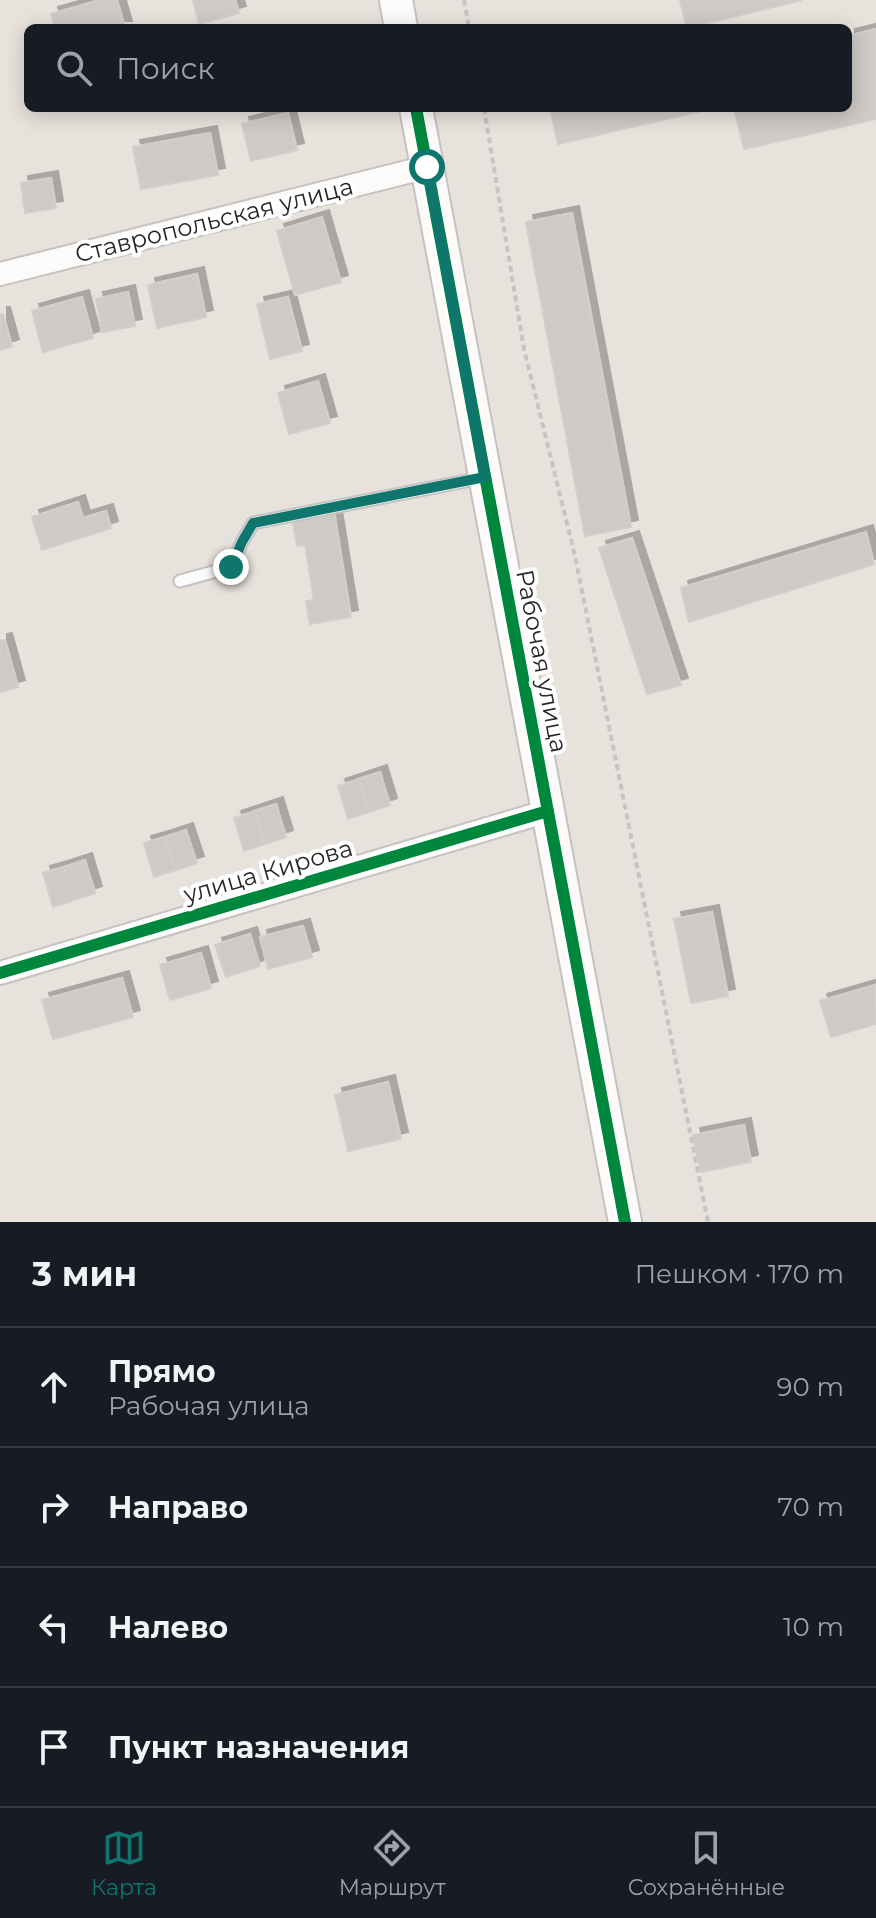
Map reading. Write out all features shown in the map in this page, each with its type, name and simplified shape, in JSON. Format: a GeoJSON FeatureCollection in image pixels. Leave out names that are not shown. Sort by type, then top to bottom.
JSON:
{"type":"FeatureCollection","features":[{"type":"Feature","properties":{"kind":"street"},"geometry":{"type":"LineString","coordinates":[[396,0],[400,24]]}},
{"type":"Feature","properties":{"kind":"street","name":"Рабочая улица"},"geometry":{"type":"LineString","coordinates":[[417,112],[625,1222]]}},
{"type":"Feature","properties":{"kind":"street","name":"Ставропольская улица"},"geometry":{"type":"LineString","coordinates":[[0,274],[427,167]]}},
{"type":"Feature","properties":{"kind":"street","name":"улица Кирова"},"geometry":{"type":"LineString","coordinates":[[0,973],[548,811]]}},
{"type":"Feature","properties":{"kind":"lane"},"geometry":{"type":"LineString","coordinates":[[180,581],[231,567],[253,523],[485,477]]}},
{"type":"Feature","properties":{"kind":"path"},"geometry":{"type":"LineString","coordinates":[[464,0],[468,24]]}},
{"type":"Feature","properties":{"kind":"path"},"geometry":{"type":"LineString","coordinates":[[485,112],[524,349],[578,570],[708,1222]]}},
{"type":"Feature","properties":{"kind":"building"},"geometry":{"type":"Polygon","coordinates":[[[100,0],[117,0],[124,24],[54,24],[51,14],[100,0]]]}},
{"type":"Feature","properties":{"kind":"building"},"geometry":{"type":"Polygon","coordinates":[[[193,0],[235,0],[239,13],[199,24],[193,0]]]}},
{"type":"Feature","properties":{"kind":"building"},"geometry":{"type":"Polygon","coordinates":[[[680,0],[802,0],[703,24],[686,24],[680,0]]]}},
{"type":"Feature","properties":{"kind":"building"},"geometry":{"type":"Polygon","coordinates":[[[876,29],[876,119],[744,149],[735,112],[852,112],[852,35],[876,29]]]}},
{"type":"Feature","properties":{"kind":"building"},"geometry":{"type":"Polygon","coordinates":[[[551,112],[697,112],[558,144],[551,112]]]}},
{"type":"Feature","properties":{"kind":"building"},"geometry":{"type":"Polygon","coordinates":[[[288,113],[297,150],[251,161],[242,124],[288,113]]]}},
{"type":"Feature","properties":{"kind":"building"},"geometry":{"type":"Polygon","coordinates":[[[210,133],[218,175],[141,189],[133,147],[210,133]]]}},
{"type":"Feature","properties":{"kind":"building"},"geometry":{"type":"Polygon","coordinates":[[[51,178],[56,208],[25,213],[21,183],[51,178]]]}},
{"type":"Feature","properties":{"kind":"building"},"geometry":{"type":"Polygon","coordinates":[[[572,213],[631,527],[585,536],[526,222],[572,213]]]}},
{"type":"Feature","properties":{"kind":"building"},"geometry":{"type":"Polygon","coordinates":[[[322,217],[341,282],[295,295],[277,231],[322,217]]]}},
{"type":"Feature","properties":{"kind":"building"},"geometry":{"type":"Polygon","coordinates":[[[197,274],[206,317],[157,328],[148,285],[197,274]]]}},
{"type":"Feature","properties":{"kind":"building"},"geometry":{"type":"Polygon","coordinates":[[[128,292],[135,326],[102,332],[96,299],[128,292]]]}},
{"type":"Feature","properties":{"kind":"building"},"geometry":{"type":"Polygon","coordinates":[[[82,297],[93,338],[43,352],[32,311],[82,297]]]}},
{"type":"Feature","properties":{"kind":"building"},"geometry":{"type":"Polygon","coordinates":[[[288,297],[302,351],[270,359],[257,304],[288,297]]]}},
{"type":"Feature","properties":{"kind":"building"},"geometry":{"type":"Polygon","coordinates":[[[0,314],[3,314],[12,346],[0,350],[0,314]]]}},
{"type":"Feature","properties":{"kind":"building"},"geometry":{"type":"Polygon","coordinates":[[[318,381],[330,423],[289,434],[278,393],[318,381]]]}},
{"type":"Feature","properties":{"kind":"building"},"geometry":{"type":"Polygon","coordinates":[[[78,502],[83,518],[106,511],[111,528],[42,550],[32,517],[78,502]]]}},
{"type":"Feature","properties":{"kind":"building"},"geometry":{"type":"Polygon","coordinates":[[[334,511],[351,617],[310,624],[306,601],[314,600],[305,545],[297,546],[292,518],[334,511]]]}},
{"type":"Feature","properties":{"kind":"building"},"geometry":{"type":"Polygon","coordinates":[[[866,532],[874,564],[689,622],[681,588],[866,532]]]}},
{"type":"Feature","properties":{"kind":"building"},"geometry":{"type":"Polygon","coordinates":[[[632,538],[681,685],[647,694],[599,548],[632,538]]]}},
{"type":"Feature","properties":{"kind":"building"},"geometry":{"type":"Polygon","coordinates":[[[5,640],[18,687],[0,692],[0,641],[5,640]]]}},
{"type":"Feature","properties":{"kind":"building"},"geometry":{"type":"Polygon","coordinates":[[[380,772],[390,805],[369,812],[359,779],[380,772]]]}},
{"type":"Feature","properties":{"kind":"building"},"geometry":{"type":"Polygon","coordinates":[[[359,779],[369,812],[348,819],[338,786],[359,779]]]}},
{"type":"Feature","properties":{"kind":"building"},"geometry":{"type":"Polygon","coordinates":[[[276,804],[286,837],[265,844],[255,811],[276,804]]]}},
{"type":"Feature","properties":{"kind":"building"},"geometry":{"type":"Polygon","coordinates":[[[255,811],[265,844],[244,851],[234,818],[255,811]]]}},
{"type":"Feature","properties":{"kind":"building"},"geometry":{"type":"Polygon","coordinates":[[[186,830],[197,863],[176,870],[165,837],[186,830]]]}},
{"type":"Feature","properties":{"kind":"building"},"geometry":{"type":"Polygon","coordinates":[[[165,837],[176,870],[154,877],[144,843],[165,837]]]}},
{"type":"Feature","properties":{"kind":"building"},"geometry":{"type":"Polygon","coordinates":[[[85,860],[95,893],[74,900],[64,867],[85,860]]]}},
{"type":"Feature","properties":{"kind":"building"},"geometry":{"type":"Polygon","coordinates":[[[64,867],[74,900],[53,907],[43,873],[64,867]]]}},
{"type":"Feature","properties":{"kind":"building"},"geometry":{"type":"Polygon","coordinates":[[[712,912],[728,996],[691,1003],[674,919],[712,912]]]}},
{"type":"Feature","properties":{"kind":"building"},"geometry":{"type":"Polygon","coordinates":[[[303,926],[312,957],[268,969],[260,937],[303,926]]]}},
{"type":"Feature","properties":{"kind":"building"},"geometry":{"type":"Polygon","coordinates":[[[250,934],[260,966],[226,977],[215,945],[250,934]]]}},
{"type":"Feature","properties":{"kind":"building"},"geometry":{"type":"Polygon","coordinates":[[[201,953],[211,988],[170,1000],[160,965],[201,953]]]}},
{"type":"Feature","properties":{"kind":"building"},"geometry":{"type":"Polygon","coordinates":[[[122,978],[133,1017],[53,1039],[42,1000],[122,978]]]}},
{"type":"Feature","properties":{"kind":"building"},"geometry":{"type":"Polygon","coordinates":[[[875,985],[876,1024],[831,1037],[820,1001],[875,985]]]}},
{"type":"Feature","properties":{"kind":"building"},"geometry":{"type":"Polygon","coordinates":[[[388,1082],[401,1139],[348,1151],[335,1095],[388,1082]]]}},
{"type":"Feature","properties":{"kind":"building"},"geometry":{"type":"Polygon","coordinates":[[[744,1125],[751,1162],[701,1172],[693,1135],[744,1125]]]}},
{"type":"Feature","properties":{"kind":"cycle path"},"geometry":{"type":"LineString","coordinates":[[417,112],[625,1222]]}},
{"type":"Feature","properties":{"kind":"cycle path"},"geometry":{"type":"LineString","coordinates":[[0,973],[548,811]]}},
{"type":"Feature","properties":{"kind":"route"},"geometry":{"type":"LineString","coordinates":[[231,567],[253,523],[485,477],[427,167]]}}]}
